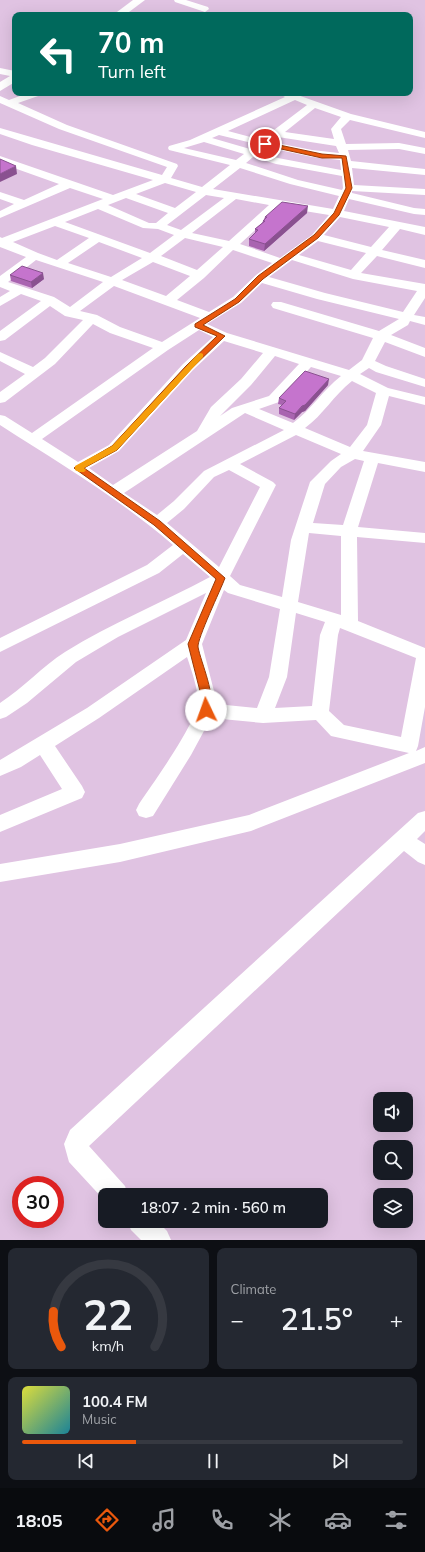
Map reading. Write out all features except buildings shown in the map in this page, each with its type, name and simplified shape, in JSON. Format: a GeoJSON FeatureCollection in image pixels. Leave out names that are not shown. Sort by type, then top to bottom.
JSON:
{"type":"FeatureCollection","features":[{"type":"Feature","properties":{"kind":"main road"},"geometry":{"type":"LineString","coordinates":[[122,12],[140,0]]}},
{"type":"Feature","properties":{"kind":"main road"},"geometry":{"type":"LineString","coordinates":[[0,87],[12,78]]}},
{"type":"Feature","properties":{"kind":"street"},"geometry":{"type":"LineString","coordinates":[[178,0],[205,9]]}},
{"type":"Feature","properties":{"kind":"street"},"geometry":{"type":"LineString","coordinates":[[0,71],[12,75]]}},
{"type":"Feature","properties":{"kind":"street"},"geometry":{"type":"LineString","coordinates":[[7,105],[30,96]]}},
{"type":"Feature","properties":{"kind":"street"},"geometry":{"type":"LineString","coordinates":[[144,155],[166,150],[203,138],[258,114],[286,96]]}},
{"type":"Feature","properties":{"kind":"street"},"geometry":{"type":"LineString","coordinates":[[291,96],[348,116],[425,135]]}},
{"type":"Feature","properties":{"kind":"street"},"geometry":{"type":"LineString","coordinates":[[159,226],[276,135],[299,125],[314,104]]}},
{"type":"Feature","properties":{"kind":"street"},"geometry":{"type":"LineString","coordinates":[[1,242],[165,179],[173,166],[63,127],[7,105]]}},
{"type":"Feature","properties":{"kind":"street"},"geometry":{"type":"LineString","coordinates":[[258,114],[299,125],[329,130],[348,116]]}},
{"type":"Feature","properties":{"kind":"street"},"geometry":{"type":"LineString","coordinates":[[5,132],[37,116]]}},
{"type":"Feature","properties":{"kind":"street"},"geometry":{"type":"LineString","coordinates":[[235,123],[249,127]]}},
{"type":"Feature","properties":{"kind":"street"},"geometry":{"type":"LineString","coordinates":[[33,439],[163,347],[237,300],[260,278],[316,237],[337,213],[347,191],[344,157],[329,130]]}},
{"type":"Feature","properties":{"kind":"street"},"geometry":{"type":"LineString","coordinates":[[218,131],[265,144],[322,156],[344,157]]}},
{"type":"Feature","properties":{"kind":"street"},"geometry":{"type":"LineString","coordinates":[[262,131],[344,157],[425,172]]}},
{"type":"Feature","properties":{"kind":"street"},"geometry":{"type":"LineString","coordinates":[[5,132],[36,143],[205,191],[337,213],[425,231]]}},
{"type":"Feature","properties":{"kind":"street"},"geometry":{"type":"LineString","coordinates":[[203,138],[276,161],[344,157],[399,146],[425,151]]}},
{"type":"Feature","properties":{"kind":"street"},"geometry":{"type":"LineString","coordinates":[[0,159],[36,143]]}},
{"type":"Feature","properties":{"kind":"street"},"geometry":{"type":"LineString","coordinates":[[166,150],[239,164],[294,182],[347,191],[414,211],[425,212]]}},
{"type":"Feature","properties":{"kind":"street"},"geometry":{"type":"LineString","coordinates":[[0,159],[114,199]]}},
{"type":"Feature","properties":{"kind":"street"},"geometry":{"type":"LineString","coordinates":[[0,215],[69,184]]}},
{"type":"Feature","properties":{"kind":"street"},"geometry":{"type":"LineString","coordinates":[[347,191],[425,192]]}},
{"type":"Feature","properties":{"kind":"street"},"geometry":{"type":"LineString","coordinates":[[126,194],[176,212]]}},
{"type":"Feature","properties":{"kind":"street"},"geometry":{"type":"LineString","coordinates":[[0,195],[23,204]]}},
{"type":"Feature","properties":{"kind":"street"},"geometry":{"type":"LineString","coordinates":[[70,313],[112,282],[151,258],[233,196]]}},
{"type":"Feature","properties":{"kind":"street"},"geometry":{"type":"LineString","coordinates":[[168,301],[200,275],[230,245],[278,203]]}},
{"type":"Feature","properties":{"kind":"street"},"geometry":{"type":"LineString","coordinates":[[98,205],[147,226],[159,226],[183,234],[353,275],[425,289],[403,322],[381,336],[368,362],[335,386],[308,418],[288,434],[209,474],[179,505],[157,523]]}},
{"type":"Feature","properties":{"kind":"street"},"geometry":{"type":"LineString","coordinates":[[55,222],[200,275]]}},
{"type":"Feature","properties":{"kind":"street"},"geometry":{"type":"LineString","coordinates":[[353,275],[397,225]]}},
{"type":"Feature","properties":{"kind":"street"},"geometry":{"type":"LineString","coordinates":[[316,237],[425,264]]}},
{"type":"Feature","properties":{"kind":"street"},"geometry":{"type":"LineString","coordinates":[[59,264],[97,238]]}},
{"type":"Feature","properties":{"kind":"street"},"geometry":{"type":"LineString","coordinates":[[1,242],[34,256],[211,317]]}},
{"type":"Feature","properties":{"kind":"street"},"geometry":{"type":"LineString","coordinates":[[0,283],[34,256]]}},
{"type":"Feature","properties":{"kind":"street"},"geometry":{"type":"LineString","coordinates":[[260,278],[321,296],[425,321]]}},
{"type":"Feature","properties":{"kind":"street"},"geometry":{"type":"LineString","coordinates":[[0,283],[50,300],[70,313],[92,318],[115,330],[163,347]]}},
{"type":"Feature","properties":{"kind":"street"},"geometry":{"type":"LineString","coordinates":[[0,302],[20,290]]}},
{"type":"Feature","properties":{"kind":"street"},"geometry":{"type":"LineString","coordinates":[[0,337],[50,300]]}},
{"type":"Feature","properties":{"kind":"street"},"geometry":{"type":"LineString","coordinates":[[277,304],[381,336],[425,353]]}},
{"type":"Feature","properties":{"kind":"street"},"geometry":{"type":"LineString","coordinates":[[0,399],[50,361],[92,318]]}},
{"type":"Feature","properties":{"kind":"street"},"geometry":{"type":"LineString","coordinates":[[198,325],[222,336],[350,375],[383,391],[425,401]]}},
{"type":"Feature","properties":{"kind":"street"},"geometry":{"type":"LineString","coordinates":[[78,468],[114,448],[183,373],[222,336]]}},
{"type":"Feature","properties":{"kind":"street"},"geometry":{"type":"LineString","coordinates":[[202,435],[216,410],[246,382],[272,351]]}},
{"type":"Feature","properties":{"kind":"street"},"geometry":{"type":"LineString","coordinates":[[0,356],[34,373]]}},
{"type":"Feature","properties":{"kind":"street"},"geometry":{"type":"LineString","coordinates":[[368,362],[382,369],[425,383]]}},
{"type":"Feature","properties":{"kind":"street"},"geometry":{"type":"LineString","coordinates":[[114,492],[202,435],[237,410],[274,399],[308,363]]}},
{"type":"Feature","properties":{"kind":"street"},"geometry":{"type":"LineString","coordinates":[[263,716],[278,677],[290,607],[299,540],[318,482],[336,464],[353,454],[374,425],[383,391]]}},
{"type":"Feature","properties":{"kind":"street"},"geometry":{"type":"LineString","coordinates":[[245,408],[353,454],[425,467]]}},
{"type":"Feature","properties":{"kind":"street"},"geometry":{"type":"LineString","coordinates":[[0,419],[78,468],[157,523],[234,589],[342,622],[425,655],[409,746],[338,732],[320,713],[263,716],[206,710]]}},
{"type":"Feature","properties":{"kind":"street"},"geometry":{"type":"LineString","coordinates":[[320,713],[329,635],[342,622],[349,531],[372,458]]}},
{"type":"Feature","properties":{"kind":"street"},"geometry":{"type":"LineString","coordinates":[[0,768],[14,762],[94,713],[193,644],[221,578],[268,485],[229,464]]}},
{"type":"Feature","properties":{"kind":"street"},"geometry":{"type":"LineString","coordinates":[[304,527],[425,538]]}},
{"type":"Feature","properties":{"kind":"street"},"geometry":{"type":"LineString","coordinates":[[0,646],[153,569],[183,545]]}},
{"type":"Feature","properties":{"kind":"street"},"geometry":{"type":"LineString","coordinates":[[0,712],[21,698],[70,657],[112,633],[221,578]]}},
{"type":"Feature","properties":{"kind":"street"},"geometry":{"type":"LineString","coordinates":[[146,810],[184,750],[206,710],[207,699],[193,644]]}},
{"type":"Feature","properties":{"kind":"street"},"geometry":{"type":"LineString","coordinates":[[0,824],[75,792],[43,744]]}},
{"type":"Feature","properties":{"kind":"street"},"geometry":{"type":"LineString","coordinates":[[0,873],[120,853],[251,823],[425,755]]}},
{"type":"Feature","properties":{"kind":"street"},"geometry":{"type":"LineString","coordinates":[[110,1188],[78,1153],[76,1144],[79,1139],[425,819]]}},
{"type":"Feature","properties":{"kind":"street"},"geometry":{"type":"LineString","coordinates":[[403,839],[425,856]]}},
{"type":"Feature","properties":{"kind":"street"},"geometry":{"type":"LineString","coordinates":[[147,1228],[158,1240]]}},
{"type":"Feature","properties":{"kind":"slow traffic"},"geometry":{"type":"LineString","coordinates":[[82,470],[78,468],[114,448],[188,367],[201,355]]}},
{"type":"Feature","properties":{"kind":"route"},"geometry":{"type":"LineString","coordinates":[[206,710],[207,699],[193,644],[221,578],[157,523],[78,468],[114,448],[188,367],[222,336],[198,325],[237,300],[260,278],[280,262],[291,256],[316,237],[337,213],[349,188],[344,157],[322,156],[265,144]]}}]}
